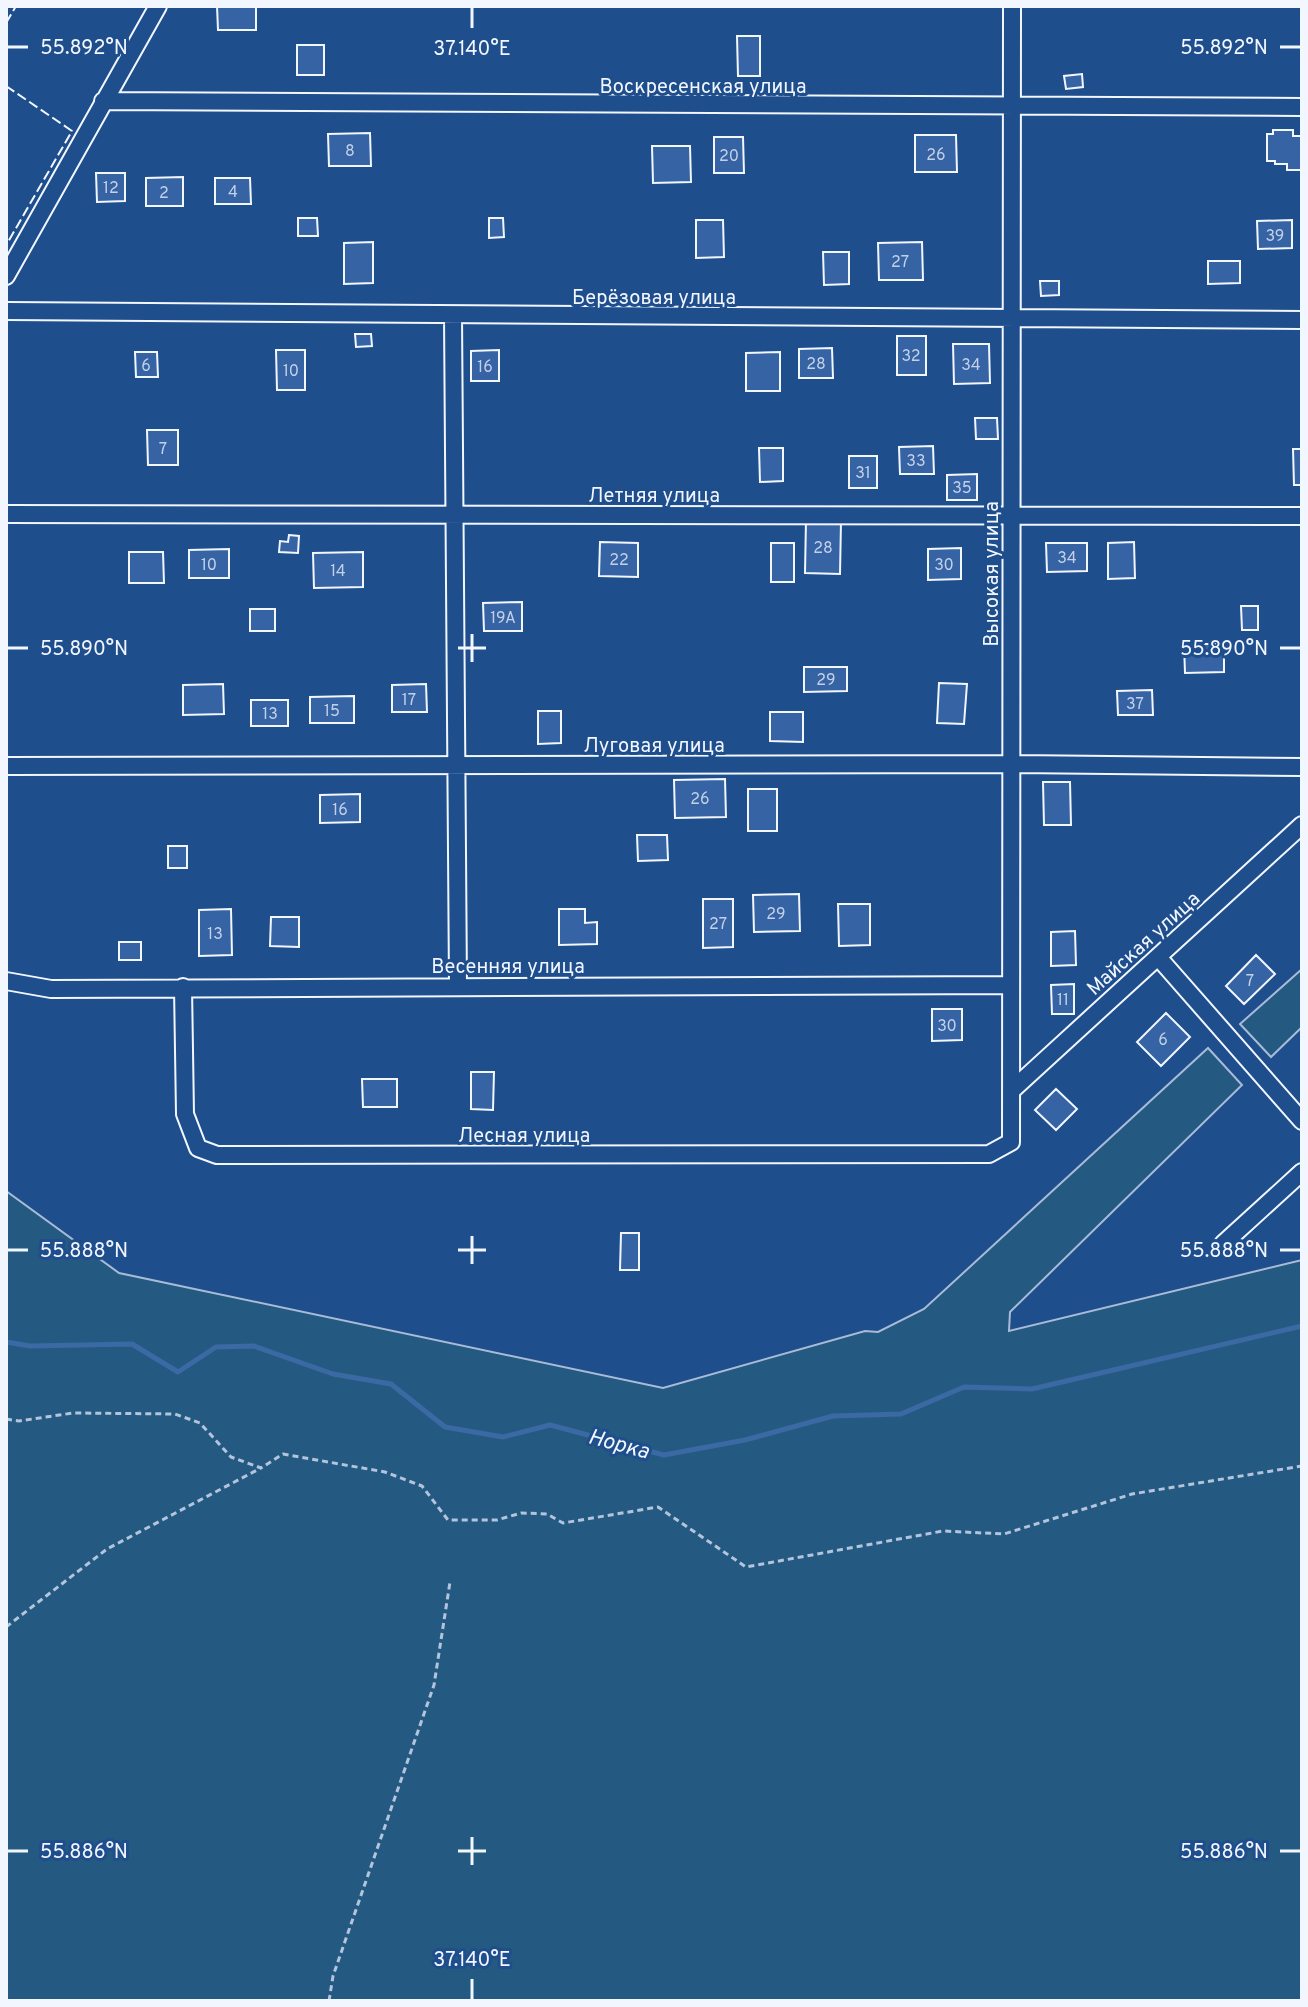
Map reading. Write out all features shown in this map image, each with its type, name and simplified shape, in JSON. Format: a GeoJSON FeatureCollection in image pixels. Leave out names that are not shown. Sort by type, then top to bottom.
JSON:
{"type":"FeatureCollection","features":[{"type":"Feature","properties":{"kind":"street"},"geometry":{"type":"LineString","coordinates":[[6,276],[158,6]]}},
{"type":"Feature","properties":{"kind":"street","name":"Высокая улица"},"geometry":{"type":"LineString","coordinates":[[1011,1142],[1012,6]]}},
{"type":"Feature","properties":{"kind":"street","name":"Воскресенская улица"},"geometry":{"type":"LineString","coordinates":[[103,101],[1011,108],[1302,107]]}},
{"type":"Feature","properties":{"kind":"street","name":"Берёзовая улица"},"geometry":{"type":"LineString","coordinates":[[6,311],[1302,320]]}},
{"type":"Feature","properties":{"kind":"street"},"geometry":{"type":"LineString","coordinates":[[453,315],[458,986]]}},
{"type":"Feature","properties":{"kind":"street","name":"Летняя улица"},"geometry":{"type":"LineString","coordinates":[[6,514],[1302,516]]}},
{"type":"Feature","properties":{"kind":"street","name":"Луговая улица"},"geometry":{"type":"LineString","coordinates":[[6,766],[1012,764],[1302,767]]}},
{"type":"Feature","properties":{"kind":"street","name":"Майская улица"},"geometry":{"type":"LineString","coordinates":[[1011,1091],[1302,825]]}},
{"type":"Feature","properties":{"kind":"street"},"geometry":{"type":"LineString","coordinates":[[1158,957],[1302,1121]]}},
{"type":"Feature","properties":{"kind":"street","name":"Весенняя улица"},"geometry":{"type":"LineString","coordinates":[[6,981],[51,989],[1010,985]]}},
{"type":"Feature","properties":{"kind":"street","name":"Лесная улица"},"geometry":{"type":"LineString","coordinates":[[183,987],[185,1114],[198,1148],[217,1155],[989,1154],[1011,1142]]}},
{"type":"Feature","properties":{"kind":"street"},"geometry":{"type":"LineString","coordinates":[[1223,1244],[1302,1172]]}},
{"type":"Feature","properties":{"kind":"path"},"geometry":{"type":"LineString","coordinates":[[6,1419],[19,1421],[73,1413],[175,1414],[200,1423],[231,1457],[261,1468]]}},
{"type":"Feature","properties":{"kind":"path"},"geometry":{"type":"LineString","coordinates":[[6,1627],[107,1549],[283,1454],[385,1472],[422,1486],[448,1520],[497,1520],[521,1513],[547,1514],[563,1523],[658,1507],[746,1567],[943,1531],[1004,1534],[1132,1494],[1302,1466]]}},
{"type":"Feature","properties":{"kind":"path"},"geometry":{"type":"LineString","coordinates":[[329,2001],[333,1976],[434,1685],[450,1582]]}},
{"type":"Feature","properties":{"kind":"shaded area"},"geometry":{"type":"Polygon","coordinates":[[[1302,969],[1302,1027],[1271,1057],[1240,1024],[1302,969]]]}},
{"type":"Feature","properties":{"kind":"shaded area"},"geometry":{"type":"Polygon","coordinates":[[[1208,1048],[1242,1085],[1010,1312],[1009,1331],[1302,1260],[1302,2001],[6,2001],[6,1191],[119,1273],[663,1388],[865,1331],[878,1332],[924,1309],[1208,1048]]]}},
{"type":"Feature","properties":{"kind":"building"},"geometry":{"type":"Polygon","coordinates":[[[217,6],[256,6],[256,30],[218,30],[217,6]]]}},
{"type":"Feature","properties":{"kind":"building"},"geometry":{"type":"Polygon","coordinates":[[[737,36],[760,36],[760,76],[738,76],[737,36]]]}},
{"type":"Feature","properties":{"kind":"building"},"geometry":{"type":"Polygon","coordinates":[[[297,45],[324,45],[324,75],[297,75],[297,45]]]}},
{"type":"Feature","properties":{"kind":"building"},"geometry":{"type":"Polygon","coordinates":[[[1082,74],[1083,87],[1066,89],[1064,76],[1082,74]]]}},
{"type":"Feature","properties":{"kind":"building"},"geometry":{"type":"Polygon","coordinates":[[[1273,130],[1293,130],[1293,136],[1302,136],[1302,170],[1287,170],[1287,164],[1267,161],[1267,134],[1273,134],[1273,130]]]}},
{"type":"Feature","properties":{"kind":"building"},"geometry":{"type":"Polygon","coordinates":[[[370,133],[371,166],[329,166],[328,134],[370,133]]]}},
{"type":"Feature","properties":{"kind":"building"},"geometry":{"type":"Polygon","coordinates":[[[915,135],[956,135],[957,172],[915,172],[915,135]]]}},
{"type":"Feature","properties":{"kind":"building"},"geometry":{"type":"Polygon","coordinates":[[[714,137],[743,137],[744,173],[714,173],[714,137]]]}},
{"type":"Feature","properties":{"kind":"building"},"geometry":{"type":"Polygon","coordinates":[[[652,146],[690,146],[691,182],[653,183],[652,146]]]}},
{"type":"Feature","properties":{"kind":"building"},"geometry":{"type":"Polygon","coordinates":[[[96,173],[125,173],[125,201],[97,202],[96,173]]]}},
{"type":"Feature","properties":{"kind":"building"},"geometry":{"type":"Polygon","coordinates":[[[183,177],[183,206],[146,206],[146,178],[183,177]]]}},
{"type":"Feature","properties":{"kind":"building"},"geometry":{"type":"Polygon","coordinates":[[[215,178],[250,178],[251,204],[215,204],[215,178]]]}},
{"type":"Feature","properties":{"kind":"building"},"geometry":{"type":"Polygon","coordinates":[[[298,218],[317,218],[318,236],[298,236],[298,218]]]}},
{"type":"Feature","properties":{"kind":"building"},"geometry":{"type":"Polygon","coordinates":[[[489,218],[503,218],[504,237],[489,238],[489,218]]]}},
{"type":"Feature","properties":{"kind":"building"},"geometry":{"type":"Polygon","coordinates":[[[696,220],[723,220],[724,257],[696,258],[696,220]]]}},
{"type":"Feature","properties":{"kind":"building"},"geometry":{"type":"Polygon","coordinates":[[[1292,220],[1292,248],[1258,249],[1257,221],[1292,220]]]}},
{"type":"Feature","properties":{"kind":"building"},"geometry":{"type":"Polygon","coordinates":[[[373,242],[373,283],[344,284],[344,243],[373,242]]]}},
{"type":"Feature","properties":{"kind":"building"},"geometry":{"type":"Polygon","coordinates":[[[922,242],[923,280],[879,280],[878,243],[922,242]]]}},
{"type":"Feature","properties":{"kind":"building"},"geometry":{"type":"Polygon","coordinates":[[[823,252],[849,252],[849,284],[824,285],[823,252]]]}},
{"type":"Feature","properties":{"kind":"building"},"geometry":{"type":"Polygon","coordinates":[[[1208,261],[1240,261],[1240,283],[1208,284],[1208,261]]]}},
{"type":"Feature","properties":{"kind":"building"},"geometry":{"type":"Polygon","coordinates":[[[1040,281],[1059,281],[1059,295],[1041,296],[1040,281]]]}},
{"type":"Feature","properties":{"kind":"building"},"geometry":{"type":"Polygon","coordinates":[[[355,334],[371,334],[372,346],[356,347],[355,334]]]}},
{"type":"Feature","properties":{"kind":"building"},"geometry":{"type":"Polygon","coordinates":[[[897,336],[926,336],[926,375],[897,375],[897,336]]]}},
{"type":"Feature","properties":{"kind":"building"},"geometry":{"type":"Polygon","coordinates":[[[953,344],[989,344],[990,383],[954,384],[953,344]]]}},
{"type":"Feature","properties":{"kind":"building"},"geometry":{"type":"Polygon","coordinates":[[[832,348],[833,378],[799,378],[799,349],[832,348]]]}},
{"type":"Feature","properties":{"kind":"building"},"geometry":{"type":"Polygon","coordinates":[[[276,350],[305,350],[305,390],[277,390],[276,350]]]}},
{"type":"Feature","properties":{"kind":"building"},"geometry":{"type":"Polygon","coordinates":[[[499,350],[499,381],[471,381],[471,351],[499,350]]]}},
{"type":"Feature","properties":{"kind":"building"},"geometry":{"type":"Polygon","coordinates":[[[135,352],[157,352],[158,377],[136,377],[135,352]]]}},
{"type":"Feature","properties":{"kind":"building"},"geometry":{"type":"Polygon","coordinates":[[[780,352],[780,391],[746,391],[746,353],[780,352]]]}},
{"type":"Feature","properties":{"kind":"building"},"geometry":{"type":"Polygon","coordinates":[[[975,418],[997,418],[998,439],[976,439],[975,418]]]}},
{"type":"Feature","properties":{"kind":"building"},"geometry":{"type":"Polygon","coordinates":[[[147,430],[178,430],[178,465],[148,465],[147,430]]]}},
{"type":"Feature","properties":{"kind":"building"},"geometry":{"type":"Polygon","coordinates":[[[933,446],[934,474],[900,474],[899,447],[933,446]]]}},
{"type":"Feature","properties":{"kind":"building"},"geometry":{"type":"Polygon","coordinates":[[[759,448],[783,448],[783,481],[760,482],[759,448]]]}},
{"type":"Feature","properties":{"kind":"building"},"geometry":{"type":"Polygon","coordinates":[[[1293,449],[1302,449],[1302,485],[1294,485],[1293,449]]]}},
{"type":"Feature","properties":{"kind":"building"},"geometry":{"type":"Polygon","coordinates":[[[849,456],[877,456],[877,488],[849,488],[849,456]]]}},
{"type":"Feature","properties":{"kind":"building"},"geometry":{"type":"Polygon","coordinates":[[[977,474],[977,500],[947,500],[947,475],[977,474]]]}},
{"type":"Feature","properties":{"kind":"building"},"geometry":{"type":"Polygon","coordinates":[[[806,520],[841,521],[840,574],[805,573],[806,520]]]}},
{"type":"Feature","properties":{"kind":"building"},"geometry":{"type":"Polygon","coordinates":[[[289,535],[299,536],[298,553],[279,552],[280,541],[288,542],[289,535]]]}},
{"type":"Feature","properties":{"kind":"building"},"geometry":{"type":"Polygon","coordinates":[[[600,542],[638,543],[638,577],[599,576],[600,542]]]}},
{"type":"Feature","properties":{"kind":"building"},"geometry":{"type":"Polygon","coordinates":[[[1134,542],[1135,578],[1108,579],[1108,543],[1134,542]]]}},
{"type":"Feature","properties":{"kind":"building"},"geometry":{"type":"Polygon","coordinates":[[[771,543],[794,543],[794,582],[771,582],[771,543]]]}},
{"type":"Feature","properties":{"kind":"building"},"geometry":{"type":"Polygon","coordinates":[[[1046,543],[1087,543],[1087,571],[1047,572],[1046,543]]]}},
{"type":"Feature","properties":{"kind":"building"},"geometry":{"type":"Polygon","coordinates":[[[961,548],[961,579],[928,580],[928,549],[961,548]]]}},
{"type":"Feature","properties":{"kind":"building"},"geometry":{"type":"Polygon","coordinates":[[[229,549],[229,578],[189,578],[189,550],[229,549]]]}},
{"type":"Feature","properties":{"kind":"building"},"geometry":{"type":"Polygon","coordinates":[[[129,552],[163,552],[164,583],[129,583],[129,552]]]}},
{"type":"Feature","properties":{"kind":"building"},"geometry":{"type":"Polygon","coordinates":[[[363,552],[363,587],[314,588],[313,553],[363,552]]]}},
{"type":"Feature","properties":{"kind":"building"},"geometry":{"type":"Polygon","coordinates":[[[522,602],[522,631],[484,631],[483,603],[522,602]]]}},
{"type":"Feature","properties":{"kind":"building"},"geometry":{"type":"Polygon","coordinates":[[[1241,606],[1258,606],[1258,630],[1242,630],[1241,606]]]}},
{"type":"Feature","properties":{"kind":"building"},"geometry":{"type":"Polygon","coordinates":[[[250,609],[275,609],[275,631],[250,631],[250,609]]]}},
{"type":"Feature","properties":{"kind":"building"},"geometry":{"type":"Polygon","coordinates":[[[1184,644],[1224,644],[1224,672],[1185,673],[1184,644]]]}},
{"type":"Feature","properties":{"kind":"building"},"geometry":{"type":"Polygon","coordinates":[[[804,667],[847,667],[847,691],[804,692],[804,667]]]}},
{"type":"Feature","properties":{"kind":"building"},"geometry":{"type":"Polygon","coordinates":[[[939,683],[967,684],[964,724],[937,723],[939,683]]]}},
{"type":"Feature","properties":{"kind":"building"},"geometry":{"type":"Polygon","coordinates":[[[223,684],[224,714],[183,715],[183,685],[223,684]]]}},
{"type":"Feature","properties":{"kind":"building"},"geometry":{"type":"Polygon","coordinates":[[[426,684],[427,712],[392,712],[392,685],[426,684]]]}},
{"type":"Feature","properties":{"kind":"building"},"geometry":{"type":"Polygon","coordinates":[[[1152,690],[1153,715],[1118,715],[1117,691],[1152,690]]]}},
{"type":"Feature","properties":{"kind":"building"},"geometry":{"type":"Polygon","coordinates":[[[354,696],[354,723],[310,723],[310,697],[354,696]]]}},
{"type":"Feature","properties":{"kind":"building"},"geometry":{"type":"Polygon","coordinates":[[[251,700],[288,700],[288,726],[251,726],[251,700]]]}},
{"type":"Feature","properties":{"kind":"building"},"geometry":{"type":"Polygon","coordinates":[[[538,711],[561,711],[561,743],[538,744],[538,711]]]}},
{"type":"Feature","properties":{"kind":"building"},"geometry":{"type":"Polygon","coordinates":[[[770,712],[803,712],[803,742],[770,741],[770,712]]]}},
{"type":"Feature","properties":{"kind":"building"},"geometry":{"type":"Polygon","coordinates":[[[725,779],[726,817],[675,818],[674,780],[725,779]]]}},
{"type":"Feature","properties":{"kind":"building"},"geometry":{"type":"Polygon","coordinates":[[[1043,782],[1070,782],[1071,825],[1044,825],[1043,782]]]}},
{"type":"Feature","properties":{"kind":"building"},"geometry":{"type":"Polygon","coordinates":[[[748,789],[777,789],[777,831],[748,831],[748,789]]]}},
{"type":"Feature","properties":{"kind":"building"},"geometry":{"type":"Polygon","coordinates":[[[360,794],[360,822],[320,823],[320,795],[360,794]]]}},
{"type":"Feature","properties":{"kind":"building"},"geometry":{"type":"Polygon","coordinates":[[[637,835],[667,835],[668,860],[638,861],[637,835]]]}},
{"type":"Feature","properties":{"kind":"building"},"geometry":{"type":"Polygon","coordinates":[[[168,846],[187,846],[187,868],[168,868],[168,846]]]}},
{"type":"Feature","properties":{"kind":"building"},"geometry":{"type":"Polygon","coordinates":[[[799,894],[800,931],[754,932],[753,895],[799,894]]]}},
{"type":"Feature","properties":{"kind":"building"},"geometry":{"type":"Polygon","coordinates":[[[703,899],[733,899],[733,947],[703,948],[703,899]]]}},
{"type":"Feature","properties":{"kind":"building"},"geometry":{"type":"Polygon","coordinates":[[[838,904],[870,904],[870,945],[839,946],[838,904]]]}},
{"type":"Feature","properties":{"kind":"building"},"geometry":{"type":"Polygon","coordinates":[[[231,909],[232,955],[199,956],[199,910],[231,909]]]}},
{"type":"Feature","properties":{"kind":"building"},"geometry":{"type":"Polygon","coordinates":[[[559,909],[585,909],[585,923],[597,922],[597,944],[559,945],[559,909]]]}},
{"type":"Feature","properties":{"kind":"building"},"geometry":{"type":"Polygon","coordinates":[[[271,917],[299,917],[299,947],[270,946],[271,917]]]}},
{"type":"Feature","properties":{"kind":"building"},"geometry":{"type":"Polygon","coordinates":[[[1075,931],[1076,965],[1051,966],[1051,932],[1075,931]]]}},
{"type":"Feature","properties":{"kind":"building"},"geometry":{"type":"Polygon","coordinates":[[[119,942],[141,942],[141,960],[119,960],[119,942]]]}},
{"type":"Feature","properties":{"kind":"building"},"geometry":{"type":"Polygon","coordinates":[[[1256,955],[1275,974],[1244,1004],[1226,986],[1256,955]]]}},
{"type":"Feature","properties":{"kind":"building"},"geometry":{"type":"Polygon","coordinates":[[[1074,984],[1074,1014],[1052,1014],[1051,985],[1074,984]]]}},
{"type":"Feature","properties":{"kind":"building"},"geometry":{"type":"Polygon","coordinates":[[[932,1009],[962,1009],[962,1040],[932,1041],[932,1009]]]}},
{"type":"Feature","properties":{"kind":"building"},"geometry":{"type":"Polygon","coordinates":[[[1166,1013],[1190,1037],[1161,1066],[1137,1042],[1166,1013]]]}},
{"type":"Feature","properties":{"kind":"building"},"geometry":{"type":"Polygon","coordinates":[[[471,1072],[494,1072],[493,1110],[471,1109],[471,1072]]]}},
{"type":"Feature","properties":{"kind":"building"},"geometry":{"type":"Polygon","coordinates":[[[362,1079],[397,1079],[397,1107],[363,1107],[362,1079]]]}},
{"type":"Feature","properties":{"kind":"building"},"geometry":{"type":"Polygon","coordinates":[[[1056,1089],[1077,1109],[1056,1130],[1035,1110],[1056,1089]]]}},
{"type":"Feature","properties":{"kind":"building"},"geometry":{"type":"Polygon","coordinates":[[[621,1233],[639,1233],[639,1270],[620,1270],[621,1233]]]}},
{"type":"Feature","properties":{"kind":"waterway","name":"Норка"},"geometry":{"type":"LineString","coordinates":[[6,1342],[30,1346],[132,1344],[178,1372],[216,1347],[254,1346],[333,1374],[391,1384],[445,1427],[503,1437],[550,1425],[664,1455],[745,1440],[833,1416],[901,1414],[964,1387],[1032,1389],[1302,1326]]}},
{"type":"Feature","properties":{"kind":"fence"},"geometry":{"type":"LineString","coordinates":[[6,23],[16,6]]}},
{"type":"Feature","properties":{"kind":"fence"},"geometry":{"type":"LineString","coordinates":[[6,86],[72,131],[6,241]]}}]}
